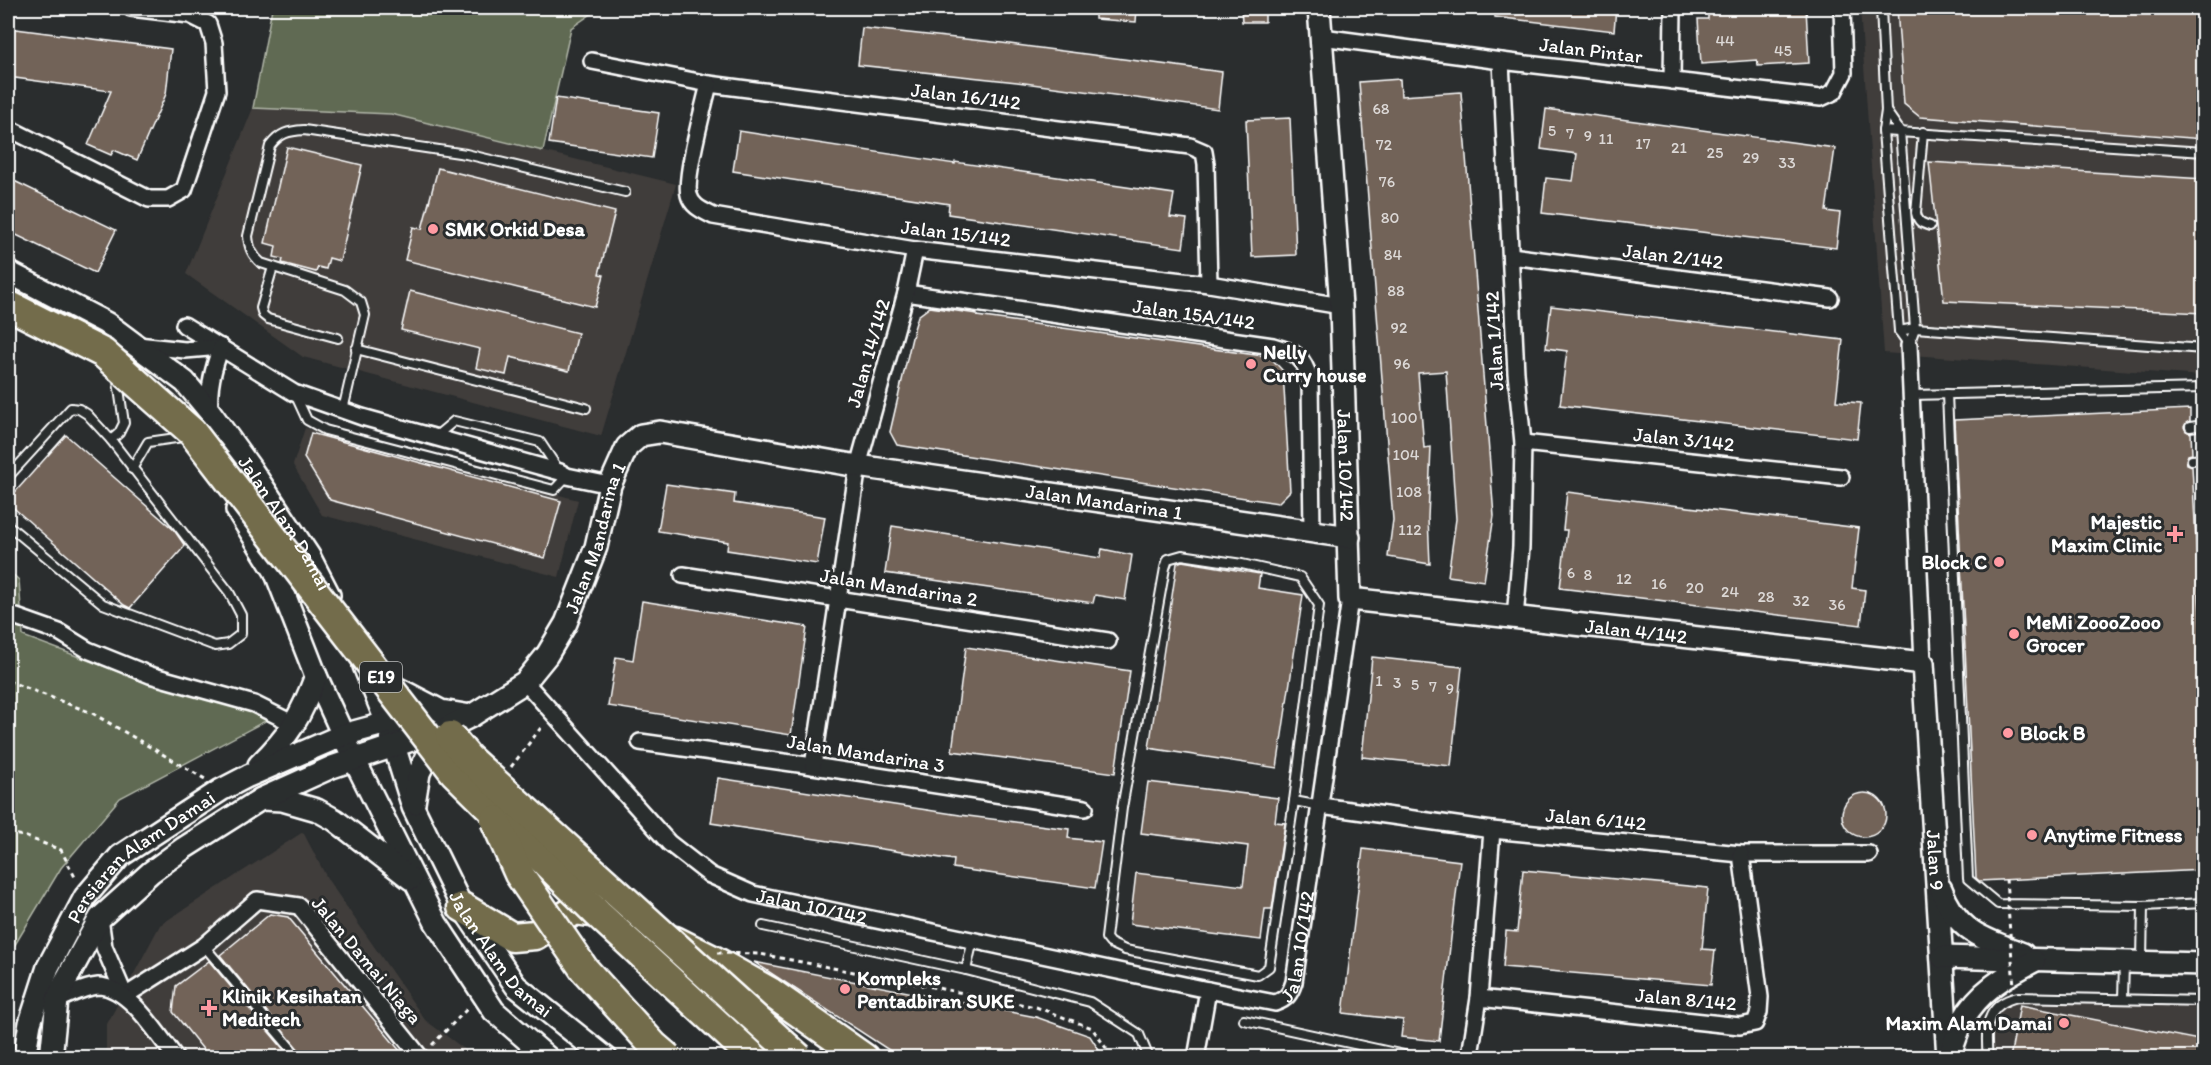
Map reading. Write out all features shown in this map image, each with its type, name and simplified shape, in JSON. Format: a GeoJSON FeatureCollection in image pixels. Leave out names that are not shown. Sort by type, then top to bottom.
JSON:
{"type":"FeatureCollection","features":[{"type":"Feature","properties":{"kind":"highway","name":"E19"},"geometry":{"type":"LineString","coordinates":[[8,297],[106,347],[194,424],[468,758],[798,1054]]}},
{"type":"Feature","properties":{"kind":"highway","name":"E19"},"geometry":{"type":"LineString","coordinates":[[8,305],[103,353],[192,432],[454,772],[598,914],[754,1058]]}},
{"type":"Feature","properties":{"kind":"highway"},"geometry":{"type":"LineString","coordinates":[[468,758],[519,874],[584,969],[654,1046],[668,1058]]}},
{"type":"Feature","properties":{"kind":"highway"},"geometry":{"type":"LineString","coordinates":[[462,907],[512,937],[536,935],[575,910],[612,914],[645,927],[713,960],[770,992],[859,1053]]}},
{"type":"Feature","properties":{"kind":"street"},"geometry":{"type":"LineString","coordinates":[[8,128],[149,199],[168,199],[184,190],[217,91],[214,44],[208,24],[190,15],[131,8]]}},
{"type":"Feature","properties":{"kind":"street","name":"Jalan 10/142"},"geometry":{"type":"LineString","coordinates":[[525,682],[669,843],[711,875],[753,894],[1208,990],[1275,1003],[1285,1000],[1291,993],[1294,982],[1350,599],[1341,306],[1319,8]]}},
{"type":"Feature","properties":{"kind":"street"},"geometry":{"type":"LineString","coordinates":[[1672,8],[1672,81]]}},
{"type":"Feature","properties":{"kind":"street","name":"Jalan Pintar"},"geometry":{"type":"LineString","coordinates":[[1322,37],[1501,61],[1821,98],[1834,92],[1844,73],[1842,8]]}},
{"type":"Feature","properties":{"kind":"street","name":"Jalan 1/142"},"geometry":{"type":"LineString","coordinates":[[1501,61],[1516,373],[1523,443],[1521,547],[1515,618]]}},
{"type":"Feature","properties":{"kind":"street","name":"Jalan 16/142"},"geometry":{"type":"LineString","coordinates":[[592,62],[709,84],[1190,146],[1204,153],[1206,165],[1209,284]]}},
{"type":"Feature","properties":{"kind":"street","name":"Jalan 15/142"},"geometry":{"type":"LineString","coordinates":[[709,84],[688,179],[689,196],[696,207],[713,216],[915,250],[1209,284],[1341,306]]}},
{"type":"Feature","properties":{"kind":"street","name":"Jalan 14/142"},"geometry":{"type":"LineString","coordinates":[[858,466],[906,293],[915,250]]}},
{"type":"Feature","properties":{"kind":"street","name":"Jalan 2/142"},"geometry":{"type":"LineString","coordinates":[[1511,255],[1830,297]]}},
{"type":"Feature","properties":{"kind":"street","name":"Jalan Alam Damai"},"geometry":{"type":"LineString","coordinates":[[8,272],[106,323],[185,382],[210,412],[309,556],[366,669],[387,723],[413,807],[462,907],[516,986],[606,1058]]}},
{"type":"Feature","properties":{"kind":"street","name":"Jalan 15A/142"},"geometry":{"type":"LineString","coordinates":[[906,293],[1261,345],[1293,352],[1305,363],[1310,380],[1312,531]]}},
{"type":"Feature","properties":{"kind":"street","name":"Jalan Alam Damai"},"geometry":{"type":"LineString","coordinates":[[8,305],[63,336],[117,375],[155,406],[208,468],[274,571],[316,676],[354,759],[436,923],[494,1011],[548,1058]]}},
{"type":"Feature","properties":{"kind":"street"},"geometry":{"type":"LineString","coordinates":[[184,325],[294,393],[435,437],[563,474],[610,485]]}},
{"type":"Feature","properties":{"kind":"street"},"geometry":{"type":"LineString","coordinates":[[136,345],[185,350],[221,347]]}},
{"type":"Feature","properties":{"kind":"street"},"geometry":{"type":"LineString","coordinates":[[1909,345],[1923,663]]}},
{"type":"Feature","properties":{"kind":"street"},"geometry":{"type":"LineString","coordinates":[[210,412],[208,394],[221,347]]}},
{"type":"Feature","properties":{"kind":"street","name":"Jalan Mandarina 1"},"geometry":{"type":"LineString","coordinates":[[354,759],[440,731],[471,716],[525,682],[547,655],[566,623],[596,547],[610,485],[627,447],[641,435],[660,432],[858,466],[1349,537]]}},
{"type":"Feature","properties":{"kind":"street","name":"Jalan 3/142"},"geometry":{"type":"LineString","coordinates":[[1523,443],[1841,477]]}},
{"type":"Feature","properties":{"kind":"street"},"geometry":{"type":"LineString","coordinates":[[813,766],[858,466]]}},
{"type":"Feature","properties":{"kind":"street","name":"Jalan Mandarina 2"},"geometry":{"type":"LineString","coordinates":[[683,575],[1108,641]]}},
{"type":"Feature","properties":{"kind":"street","name":"Jalan 4/142"},"geometry":{"type":"LineString","coordinates":[[1350,599],[1923,663]]}},
{"type":"Feature","properties":{"kind":"street"},"geometry":{"type":"LineString","coordinates":[[8,614],[59,632],[88,650],[150,675],[254,704],[294,724]]}},
{"type":"Feature","properties":{"kind":"street","name":"Jalan 9"},"geometry":{"type":"LineString","coordinates":[[1923,663],[1948,1058]]}},
{"type":"Feature","properties":{"kind":"street"},"geometry":{"type":"LineString","coordinates":[[366,669],[403,692],[441,711],[471,716]]}},
{"type":"Feature","properties":{"kind":"street"},"geometry":{"type":"LineString","coordinates":[[248,776],[280,745],[303,711],[316,676]]}},
{"type":"Feature","properties":{"kind":"street","name":"Jalan Mandarina 1"},"geometry":{"type":"LineString","coordinates":[[343,735],[387,723],[471,716]]}},
{"type":"Feature","properties":{"kind":"street"},"geometry":{"type":"LineString","coordinates":[[413,807],[419,773],[440,731]]}},
{"type":"Feature","properties":{"kind":"street","name":"Persiaran Alam Damai"},"geometry":{"type":"LineString","coordinates":[[24,1058],[30,1023],[48,967],[85,897],[120,856],[221,790],[343,735]]}},
{"type":"Feature","properties":{"kind":"street","name":"Jalan Mandarina 3"},"geometry":{"type":"LineString","coordinates":[[640,742],[1085,808]]}},
{"type":"Feature","properties":{"kind":"street","name":"Persiaran Alam Damai"},"geometry":{"type":"LineString","coordinates":[[51,1058],[57,1000],[100,918],[151,872],[261,799],[354,759]]}},
{"type":"Feature","properties":{"kind":"street"},"geometry":{"type":"LineString","coordinates":[[261,799],[282,800],[317,810],[335,820],[416,883]]}},
{"type":"Feature","properties":{"kind":"street","name":"Jalan 6/142"},"geometry":{"type":"LineString","coordinates":[[1321,806],[1492,830],[1741,854],[1869,854]]}},
{"type":"Feature","properties":{"kind":"street"},"geometry":{"type":"LineString","coordinates":[[1471,1049],[1479,998],[1492,830]]}},
{"type":"Feature","properties":{"kind":"street","name":"Jalan 8/142"},"geometry":{"type":"LineString","coordinates":[[1479,998],[1740,1026],[1755,1023],[1759,1012],[1760,997],[1741,854]]}},
{"type":"Feature","properties":{"kind":"street"},"geometry":{"type":"LineString","coordinates":[[1937,877],[1947,906],[1960,923],[1976,934],[2038,960]]}},
{"type":"Feature","properties":{"kind":"street","name":"Jalan Damai Niaga"},"geometry":{"type":"LineString","coordinates":[[125,996],[204,946],[257,900],[299,906],[421,1057]]}},
{"type":"Feature","properties":{"kind":"street"},"geometry":{"type":"LineString","coordinates":[[100,918],[104,947],[125,996],[176,1058]]}},
{"type":"Feature","properties":{"kind":"street"},"geometry":{"type":"LineString","coordinates":[[1942,957],[2202,963]]}},
{"type":"Feature","properties":{"kind":"street"},"geometry":{"type":"LineString","coordinates":[[1948,1058],[1963,1021],[1981,996],[2004,976],[2038,960]]}},
{"type":"Feature","properties":{"kind":"street"},"geometry":{"type":"LineString","coordinates":[[57,1000],[95,986],[113,989],[125,996]]}},
{"type":"Feature","properties":{"kind":"street"},"geometry":{"type":"LineString","coordinates":[[1196,1058],[1208,990]]}},
{"type":"Feature","properties":{"kind":"lane"},"geometry":{"type":"LineString","coordinates":[[1881,8],[1886,111],[1882,131],[1899,330],[1909,345]]}},
{"type":"Feature","properties":{"kind":"lane"},"geometry":{"type":"LineString","coordinates":[[1886,111],[1900,131],[1915,328],[1909,345]]}},
{"type":"Feature","properties":{"kind":"lane"},"geometry":{"type":"LineString","coordinates":[[344,410],[365,315],[361,302],[345,290],[261,263],[254,257],[249,247],[248,236],[270,146],[277,137],[285,132],[304,130],[466,154],[626,192]]}},
{"type":"Feature","properties":{"kind":"lane"},"geometry":{"type":"LineString","coordinates":[[1882,131],[2204,152]]}},
{"type":"Feature","properties":{"kind":"lane"},"geometry":{"type":"LineString","coordinates":[[1923,132],[1916,213],[1917,219],[1922,224],[1930,226]]}},
{"type":"Feature","properties":{"kind":"lane"},"geometry":{"type":"LineString","coordinates":[[273,267],[261,308],[263,315],[268,320],[338,338]]}},
{"type":"Feature","properties":{"kind":"lane"},"geometry":{"type":"LineString","coordinates":[[1899,330],[1915,328],[2204,349]]}},
{"type":"Feature","properties":{"kind":"lane"},"geometry":{"type":"LineString","coordinates":[[356,349],[586,408]]}},
{"type":"Feature","properties":{"kind":"lane"},"geometry":{"type":"LineString","coordinates":[[111,441],[119,433],[124,423],[117,375]]}},
{"type":"Feature","properties":{"kind":"lane"},"geometry":{"type":"LineString","coordinates":[[1912,395],[2204,388]]}},
{"type":"Feature","properties":{"kind":"lane"},"geometry":{"type":"LineString","coordinates":[[294,393],[308,420],[325,430],[554,490],[563,474],[540,442],[454,421],[435,437]]}},
{"type":"Feature","properties":{"kind":"lane"},"geometry":{"type":"LineString","coordinates":[[1947,394],[1969,812],[1968,879],[1998,904],[2144,906],[2204,903]]}},
{"type":"Feature","properties":{"kind":"lane"},"geometry":{"type":"LineString","coordinates":[[8,477],[71,408],[80,409],[111,441],[229,592],[241,615],[241,634],[228,644],[215,646],[103,604],[8,525]]}},
{"type":"Feature","properties":{"kind":"lane"},"geometry":{"type":"LineString","coordinates":[[2190,427],[2204,425]]}},
{"type":"Feature","properties":{"kind":"lane"},"geometry":{"type":"LineString","coordinates":[[132,469],[148,442],[183,437]]}},
{"type":"Feature","properties":{"kind":"lane"},"geometry":{"type":"LineString","coordinates":[[2192,460],[2204,459]]}},
{"type":"Feature","properties":{"kind":"lane"},"geometry":{"type":"LineString","coordinates":[[1182,555],[1200,557],[1300,577],[1319,605],[1294,801],[1269,967],[1258,975],[1244,974],[1125,950],[1106,939],[1122,808],[1168,559],[1182,555]]}},
{"type":"Feature","properties":{"kind":"lane"},"geometry":{"type":"LineString","coordinates":[[1294,801],[1321,806]]}},
{"type":"Feature","properties":{"kind":"lane"},"geometry":{"type":"LineString","coordinates":[[2123,998],[2144,906]]}},
{"type":"Feature","properties":{"kind":"lane"},"geometry":{"type":"LineString","coordinates":[[763,926],[966,970],[1090,1002],[1139,1034],[1149,1058]]}},
{"type":"Feature","properties":{"kind":"lane"},"geometry":{"type":"LineString","coordinates":[[966,970],[973,940]]}},
{"type":"Feature","properties":{"kind":"lane"},"geometry":{"type":"LineString","coordinates":[[204,946],[299,1058]]}},
{"type":"Feature","properties":{"kind":"lane"},"geometry":{"type":"LineString","coordinates":[[1988,1058],[1986,1027],[1997,1007],[2006,999],[2018,996],[2204,1001]]}},
{"type":"Feature","properties":{"kind":"lane"},"geometry":{"type":"LineString","coordinates":[[1244,1020],[1418,1058]]}},
{"type":"Feature","properties":{"kind":"path"},"geometry":{"type":"LineString","coordinates":[[8,681],[93,713],[221,790]]}},
{"type":"Feature","properties":{"kind":"path"},"geometry":{"type":"LineString","coordinates":[[511,777],[511,766],[553,713]]}},
{"type":"Feature","properties":{"kind":"path"},"geometry":{"type":"LineString","coordinates":[[8,833],[24,836],[61,850],[85,897]]}},
{"type":"Feature","properties":{"kind":"path"},"geometry":{"type":"LineString","coordinates":[[2006,879],[2013,987]]}},
{"type":"Feature","properties":{"kind":"path"},"geometry":{"type":"LineString","coordinates":[[682,952],[760,954],[1036,1007],[1092,1028],[1113,1058]]}},
{"type":"Feature","properties":{"kind":"path"},"geometry":{"type":"LineString","coordinates":[[421,1057],[482,992]]}},
{"type":"Feature","properties":{"kind":"shaded area"},"geometry":{"type":"Polygon","coordinates":[[[1860,8],[2203,8],[2203,376],[1884,353],[1860,8]]]}},
{"type":"Feature","properties":{"kind":"shaded area","name":"SMK Orkid Desa"},"geometry":{"type":"Polygon","coordinates":[[[253,108],[391,114],[676,184],[601,436],[303,357],[186,274],[253,108]]]}},
{"type":"Feature","properties":{"kind":"shaded area"},"geometry":{"type":"Polygon","coordinates":[[[305,428],[578,500],[559,577],[322,515],[293,465],[305,428]]]}},
{"type":"Feature","properties":{"kind":"shaded area"},"geometry":{"type":"Polygon","coordinates":[[[303,832],[328,880],[425,1020],[475,1057],[106,1057],[106,1026],[160,925],[303,832]]]}},
{"type":"Feature","properties":{"kind":"shaded area","name":"Maxim Alam Damai"},"geometry":{"type":"Polygon","coordinates":[[[2019,1001],[2203,1007],[2203,1057],[1993,1057],[1990,1031],[1994,1020],[1999,1011],[2019,1001]]]}},
{"type":"Feature","properties":{"kind":"green space"},"geometry":{"type":"Polygon","coordinates":[[[272,8],[600,8],[571,28],[543,151],[391,114],[253,108],[272,8]]]}},
{"type":"Feature","properties":{"kind":"green space"},"geometry":{"type":"Polygon","coordinates":[[[8,570],[19,580],[23,636],[146,682],[271,718],[120,798],[61,868],[10,953],[8,965],[8,570]]]}},
{"type":"Feature","properties":{"kind":"building"},"geometry":{"type":"Polygon","coordinates":[[[1095,8],[1137,8],[1136,22],[1095,19],[1095,8]]]}},
{"type":"Feature","properties":{"kind":"building"},"geometry":{"type":"Polygon","coordinates":[[[1241,8],[1265,8],[1265,22],[1242,22],[1241,8]]]}},
{"type":"Feature","properties":{"kind":"building"},"geometry":{"type":"Polygon","coordinates":[[[1495,8],[1616,8],[1614,31],[1495,17],[1495,8]]]}},
{"type":"Feature","properties":{"kind":"building"},"geometry":{"type":"Polygon","coordinates":[[[1708,8],[1806,8],[1809,63],[1758,66],[1757,60],[1701,64],[1698,19],[1708,19],[1708,8]]]}},
{"type":"Feature","properties":{"kind":"building"},"geometry":{"type":"Polygon","coordinates":[[[1897,8],[2204,8],[2204,139],[1920,117],[1904,104],[1897,8]]]}},
{"type":"Feature","properties":{"kind":"building"},"geometry":{"type":"Polygon","coordinates":[[[8,28],[171,49],[166,94],[137,160],[114,150],[111,155],[88,145],[111,91],[8,77],[8,28]]]}},
{"type":"Feature","properties":{"kind":"building"},"geometry":{"type":"Polygon","coordinates":[[[862,28],[1002,43],[1222,72],[1218,109],[1017,82],[858,65],[862,28]]]}},
{"type":"Feature","properties":{"kind":"building"},"geometry":{"type":"Polygon","coordinates":[[[1400,79],[1401,96],[1461,92],[1494,516],[1484,581],[1448,576],[1456,519],[1446,371],[1418,373],[1424,448],[1431,447],[1428,518],[1430,564],[1388,557],[1393,520],[1359,82],[1400,79]]]}},
{"type":"Feature","properties":{"kind":"building"},"geometry":{"type":"Polygon","coordinates":[[[556,98],[659,113],[652,158],[549,143],[556,98]]]}},
{"type":"Feature","properties":{"kind":"building"},"geometry":{"type":"Polygon","coordinates":[[[1546,109],[1835,148],[1826,211],[1840,213],[1836,248],[1542,213],[1546,178],[1573,181],[1577,154],[1541,149],[1546,109]]]}},
{"type":"Feature","properties":{"kind":"building"},"geometry":{"type":"Polygon","coordinates":[[[1290,118],[1296,255],[1252,257],[1246,120],[1290,118]]]}},
{"type":"Feature","properties":{"kind":"building"},"geometry":{"type":"Polygon","coordinates":[[[739,131],[1174,194],[1170,217],[1187,219],[1183,248],[948,214],[949,204],[733,171],[739,131]]]}},
{"type":"Feature","properties":{"kind":"building"},"geometry":{"type":"Polygon","coordinates":[[[287,147],[362,165],[340,261],[329,258],[326,269],[318,267],[316,272],[282,263],[283,259],[274,257],[276,246],[265,243],[287,147]]]}},
{"type":"Feature","properties":{"kind":"building"},"geometry":{"type":"Polygon","coordinates":[[[1929,162],[2204,179],[2204,313],[1944,301],[1929,162]]]}},
{"type":"Feature","properties":{"kind":"building"},"geometry":{"type":"Polygon","coordinates":[[[438,168],[615,212],[599,274],[604,275],[595,307],[405,260],[413,227],[422,229],[438,168]]]}},
{"type":"Feature","properties":{"kind":"building"},"geometry":{"type":"Polygon","coordinates":[[[8,178],[116,230],[95,273],[8,231],[8,178]]]}},
{"type":"Feature","properties":{"kind":"building"},"geometry":{"type":"Polygon","coordinates":[[[410,291],[578,333],[569,371],[510,357],[506,375],[476,368],[480,349],[401,330],[410,291]]]}},
{"type":"Feature","properties":{"kind":"building"},"geometry":{"type":"Polygon","coordinates":[[[1551,306],[1843,340],[1836,401],[1861,403],[1857,439],[1560,405],[1567,351],[1546,348],[1551,306]]]}},
{"type":"Feature","properties":{"kind":"building"},"geometry":{"type":"Polygon","coordinates":[[[930,307],[977,314],[977,316],[1270,357],[1283,371],[1290,491],[1278,503],[897,445],[890,432],[914,329],[918,316],[930,307]]]}},
{"type":"Feature","properties":{"kind":"building"},"geometry":{"type":"Polygon","coordinates":[[[2190,409],[2190,421],[2184,427],[2191,433],[2192,454],[2188,455],[2186,460],[2187,464],[2192,466],[2204,689],[2204,870],[1979,881],[1976,878],[1954,420],[2190,409]]]}},
{"type":"Feature","properties":{"kind":"building"},"geometry":{"type":"Polygon","coordinates":[[[311,433],[561,501],[545,558],[330,500],[304,458],[311,433]]]}},
{"type":"Feature","properties":{"kind":"building"},"geometry":{"type":"Polygon","coordinates":[[[66,435],[174,530],[185,546],[130,608],[8,503],[8,500],[66,435]]]}},
{"type":"Feature","properties":{"kind":"building"},"geometry":{"type":"Polygon","coordinates":[[[666,484],[735,494],[734,503],[825,517],[817,564],[727,550],[728,542],[658,531],[666,484]]]}},
{"type":"Feature","properties":{"kind":"building"},"geometry":{"type":"Polygon","coordinates":[[[1567,492],[1859,528],[1852,588],[1865,590],[1861,625],[1560,588],[1567,530],[1563,530],[1567,492]]]}},
{"type":"Feature","properties":{"kind":"building"},"geometry":{"type":"Polygon","coordinates":[[[892,526],[1100,558],[1102,549],[1132,555],[1125,600],[1095,595],[1093,603],[885,573],[892,526]]]}},
{"type":"Feature","properties":{"kind":"building"},"geometry":{"type":"Polygon","coordinates":[[[1182,561],[1260,574],[1258,588],[1303,595],[1277,768],[1149,748],[1177,563],[1182,561]]]}},
{"type":"Feature","properties":{"kind":"building"},"geometry":{"type":"Polygon","coordinates":[[[642,601],[807,627],[791,735],[608,706],[616,657],[633,660],[642,601]]]}},
{"type":"Feature","properties":{"kind":"building"},"geometry":{"type":"Polygon","coordinates":[[[966,647],[1130,671],[1115,773],[952,751],[966,647]]]}},
{"type":"Feature","properties":{"kind":"building"},"geometry":{"type":"Polygon","coordinates":[[[1372,657],[1462,667],[1451,766],[1362,757],[1372,657]]]}},
{"type":"Feature","properties":{"kind":"building"},"geometry":{"type":"Polygon","coordinates":[[[718,778],[960,815],[1069,829],[1068,838],[1102,842],[1095,888],[953,868],[954,860],[711,823],[718,778]]]}},
{"type":"Feature","properties":{"kind":"building"},"geometry":{"type":"Polygon","coordinates":[[[1148,782],[1278,798],[1275,822],[1285,823],[1272,909],[1265,909],[1261,940],[1130,924],[1136,873],[1243,886],[1248,846],[1141,833],[1148,782]]]}},
{"type":"Feature","properties":{"kind":"building"},"geometry":{"type":"Polygon","coordinates":[[[1864,793],[1880,799],[1886,815],[1880,831],[1864,837],[1848,831],[1842,815],[1848,799],[1864,793]]]}},
{"type":"Feature","properties":{"kind":"building"},"geometry":{"type":"Polygon","coordinates":[[[1363,849],[1460,861],[1439,1041],[1401,1037],[1403,1020],[1343,1013],[1363,849]]]}},
{"type":"Feature","properties":{"kind":"building"},"geometry":{"type":"Polygon","coordinates":[[[1523,870],[1708,888],[1702,949],[1715,950],[1711,985],[1503,967],[1506,931],[1517,932],[1523,870]]]}},
{"type":"Feature","properties":{"kind":"building"},"geometry":{"type":"Polygon","coordinates":[[[270,914],[288,917],[406,1058],[305,1058],[220,955],[270,914]]]}},
{"type":"Feature","properties":{"kind":"building"},"geometry":{"type":"Polygon","coordinates":[[[209,961],[291,1058],[210,1058],[173,1012],[176,986],[209,961]]]}},
{"type":"Feature","properties":{"kind":"building","name":"Kompleks Pentadbiran SUKE"},"geometry":{"type":"Polygon","coordinates":[[[754,962],[1036,1017],[1090,1036],[1104,1058],[901,1058],[754,962]]]}},
{"type":"Feature","properties":{"kind":"building","name":"Maxim Alam Damai"},"geometry":{"type":"Polygon","coordinates":[[[2020,1005],[2204,1041],[2204,1058],[2010,1058],[2020,1005]]]}},
{"type":"Feature","properties":{"kind":"place","name":"SMK Orkid Desa"},"geometry":{"type":"Point","coordinates":[433,229]}},
{"type":"Feature","properties":{"kind":"place","name":"Nelly Curry house"},"geometry":{"type":"Point","coordinates":[1251,364]}},
{"type":"Feature","properties":{"kind":"place","name":"Majestic Maxim Clinic"},"geometry":{"type":"Point","coordinates":[2175,534]}},
{"type":"Feature","properties":{"kind":"place","name":"Block C"},"geometry":{"type":"Point","coordinates":[1999,562]}},
{"type":"Feature","properties":{"kind":"place","name":"MeMi ZoooZooo Grocer"},"geometry":{"type":"Point","coordinates":[2014,634]}},
{"type":"Feature","properties":{"kind":"place","name":"Block B"},"geometry":{"type":"Point","coordinates":[2008,733]}},
{"type":"Feature","properties":{"kind":"place","name":"Anytime Fitness"},"geometry":{"type":"Point","coordinates":[2032,835]}},
{"type":"Feature","properties":{"kind":"place","name":"Kompleks Pentadbiran SUKE"},"geometry":{"type":"Point","coordinates":[845,989]}},
{"type":"Feature","properties":{"kind":"place","name":"Klinik Kesihatan Meditech"},"geometry":{"type":"Point","coordinates":[209,1008]}},
{"type":"Feature","properties":{"kind":"place","name":"Maxim Alam Damai"},"geometry":{"type":"Point","coordinates":[2064,1023]}}]}
